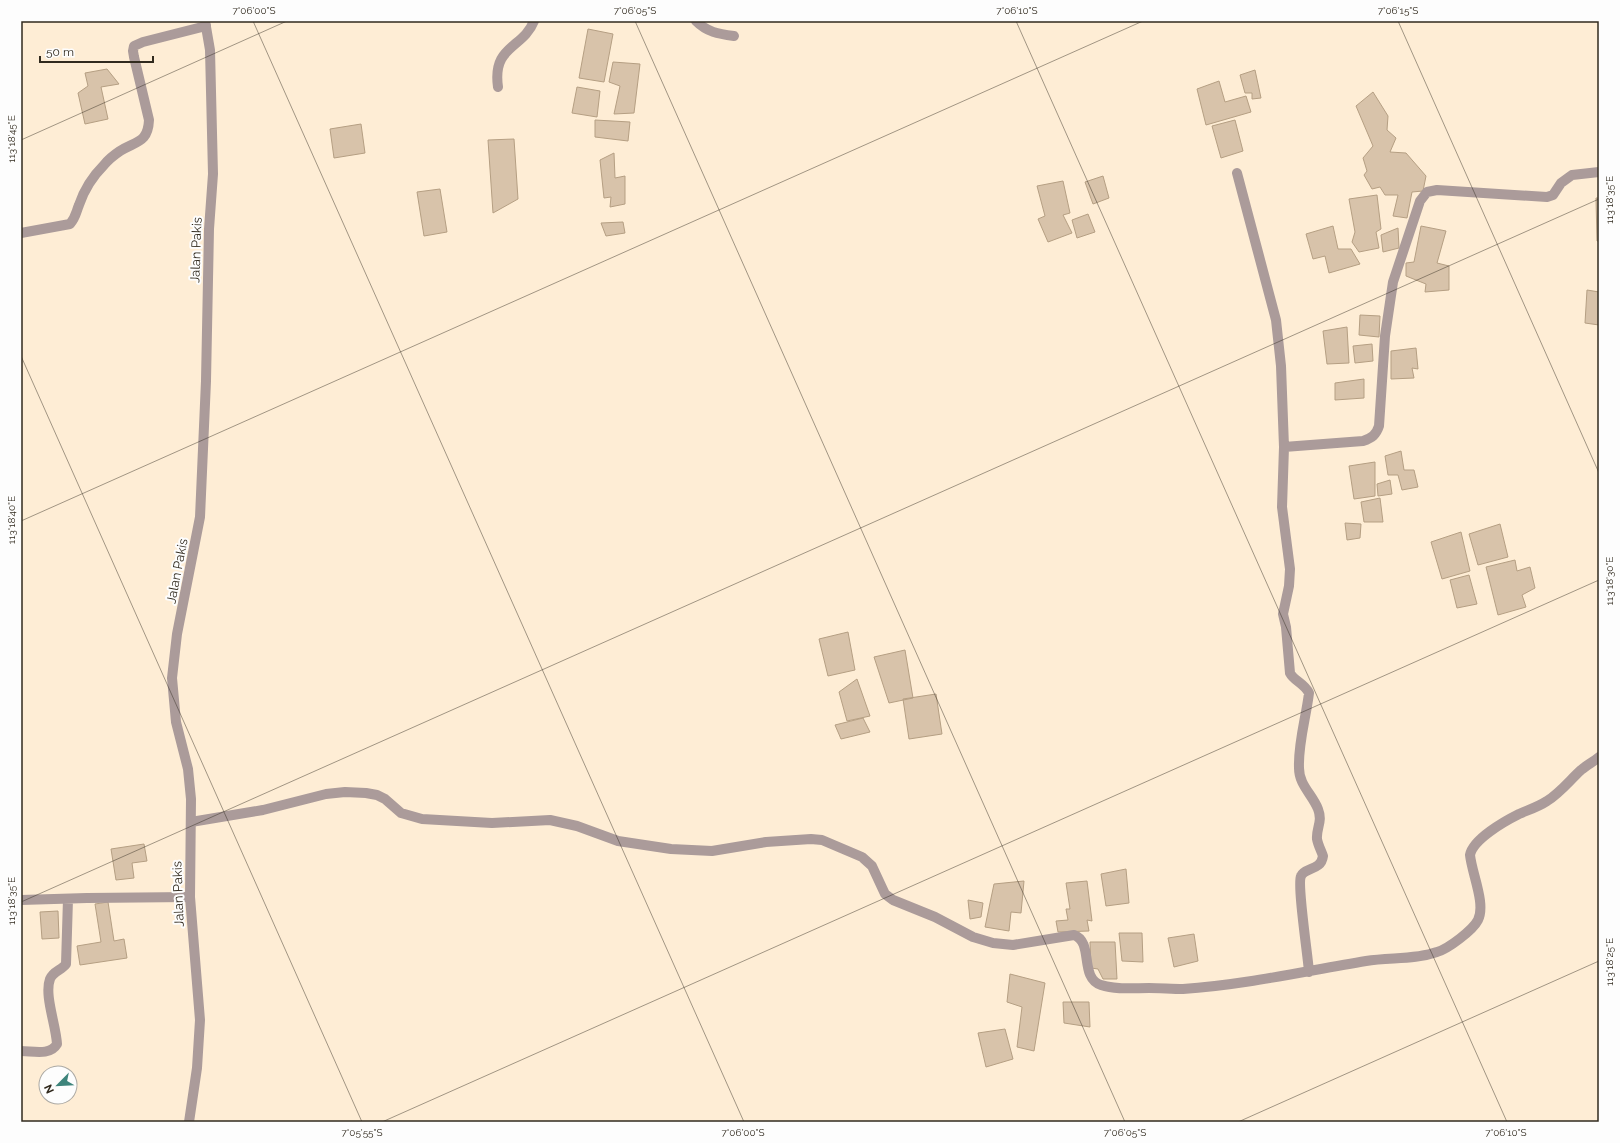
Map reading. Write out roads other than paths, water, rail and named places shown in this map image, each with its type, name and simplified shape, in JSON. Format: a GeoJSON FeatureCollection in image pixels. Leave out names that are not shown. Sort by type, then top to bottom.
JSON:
{"type":"FeatureCollection","features":[{"type":"Feature","properties":{"kind":"street"},"geometry":{"type":"LineString","coordinates":[[498,87],[497,67],[501,59],[531,28],[534,21]]}},
{"type":"Feature","properties":{"kind":"street"},"geometry":{"type":"LineString","coordinates":[[696,21],[703,28],[712,33],[734,36]]}},
{"type":"Feature","properties":{"kind":"street"},"geometry":{"type":"LineString","coordinates":[[21,233],[70,224],[77,213],[79,205],[91,181],[104,165],[119,151],[139,141],[149,130],[149,120],[134,57],[134,46],[206,24]]}},
{"type":"Feature","properties":{"kind":"street","name":"Jalan Pakis"},"geometry":{"type":"LineString","coordinates":[[189,1122],[197,1068],[200,1020],[190,897],[190,822],[192,799],[188,769],[176,722],[172,678],[177,634],[200,517],[206,381],[209,229],[213,174],[210,50],[206,24]]}},
{"type":"Feature","properties":{"kind":"street"},"geometry":{"type":"LineString","coordinates":[[1237,172],[1276,320],[1281,366],[1284,447],[1282,507],[1290,569],[1289,586],[1283,614],[1286,627],[1290,674],[1306,686],[1308,693],[1300,749],[1299,768],[1302,784],[1312,798],[1318,811],[1319,827],[1317,837],[1323,856],[1319,865],[1302,873],[1300,876],[1309,972]]}},
{"type":"Feature","properties":{"kind":"street"},"geometry":{"type":"LineString","coordinates":[[1284,447],[1363,441],[1372,438],[1377,434],[1379,426],[1385,336],[1393,282],[1420,201],[1426,192],[1437,190],[1547,197],[1553,195],[1561,183],[1572,175],[1599,172]]}},
{"type":"Feature","properties":{"kind":"street"},"geometry":{"type":"LineString","coordinates":[[190,822],[263,810],[326,794],[366,792],[384,799],[400,813],[422,819],[492,823],[550,820],[577,826],[618,841],[643,846],[678,850],[712,851],[766,842],[811,838],[822,840],[862,857],[872,866],[885,894],[893,900],[935,917],[973,937],[992,943],[1013,945],[1071,935],[1079,937],[1083,944],[1090,977],[1094,982],[1100,985],[1116,988],[1181,989],[1309,972],[1366,961],[1418,957],[1439,952],[1473,927],[1478,920],[1480,905],[1470,855],[1471,850],[1475,845],[1483,837],[1519,814],[1547,802],[1582,769],[1599,757]]}},
{"type":"Feature","properties":{"kind":"street"},"geometry":{"type":"LineString","coordinates":[[21,900],[190,897]]}},
{"type":"Feature","properties":{"kind":"street"},"geometry":{"type":"LineString","coordinates":[[21,1051],[50,1051],[57,1044],[48,991],[50,979],[54,973],[63,968],[66,964],[68,899]]}}]}
